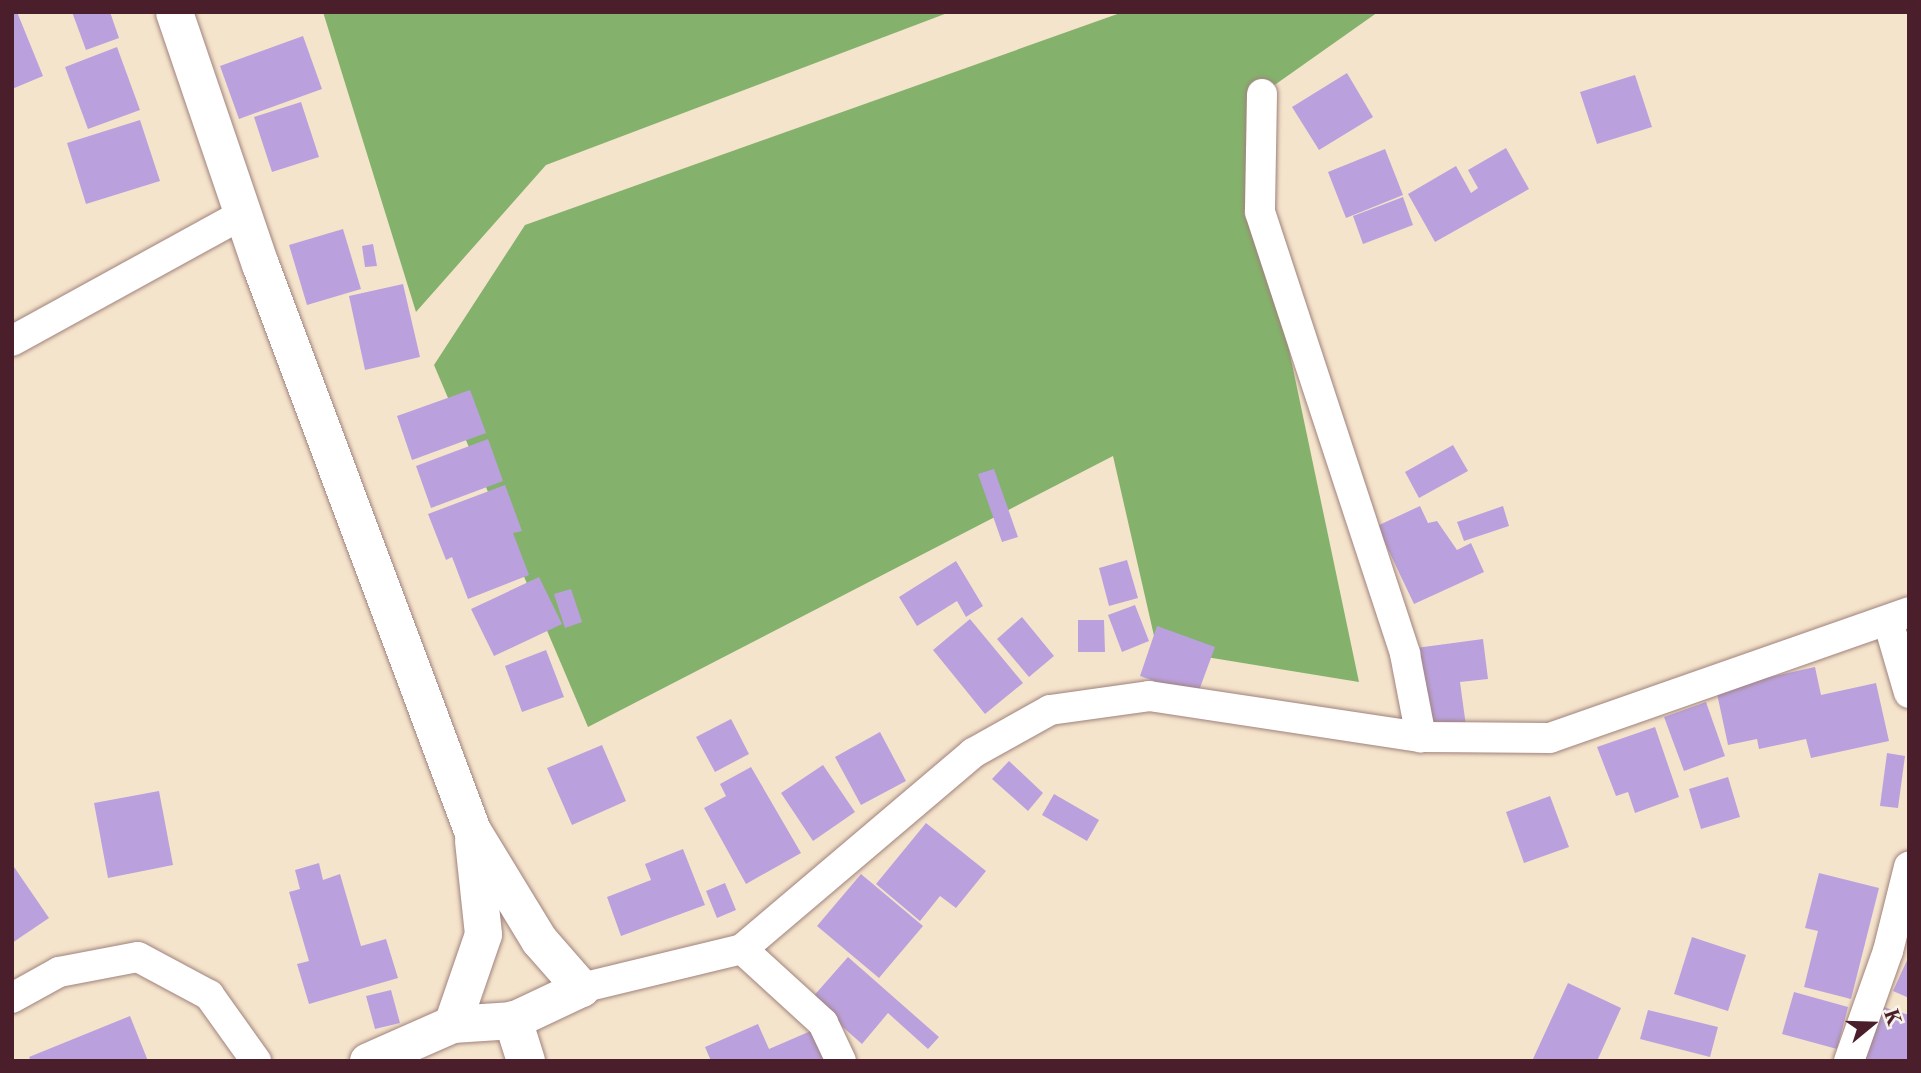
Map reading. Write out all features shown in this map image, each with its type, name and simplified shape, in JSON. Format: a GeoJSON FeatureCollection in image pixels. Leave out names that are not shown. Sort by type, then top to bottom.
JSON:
{"type":"FeatureCollection","features":[{"type":"Feature","properties":{"kind":"main road"},"geometry":{"type":"LineString","coordinates":[[513,1020],[526,1061]]}},
{"type":"Feature","properties":{"kind":"street"},"geometry":{"type":"LineString","coordinates":[[174,12],[243,214],[472,830],[539,940],[581,988]]}},
{"type":"Feature","properties":{"kind":"street"},"geometry":{"type":"LineString","coordinates":[[1262,94],[1260,212],[1405,654],[1421,737]]}},
{"type":"Feature","properties":{"kind":"street"},"geometry":{"type":"LineString","coordinates":[[12,341],[243,214]]}},
{"type":"Feature","properties":{"kind":"street"},"geometry":{"type":"LineString","coordinates":[[368,1061],[452,1024],[513,1020],[581,988],[742,949],[973,753],[1050,710],[1149,696],[1421,737],[1550,738],[1898,616],[1909,693]]}},
{"type":"Feature","properties":{"kind":"street"},"geometry":{"type":"LineString","coordinates":[[452,1024],[483,934],[472,830]]}},
{"type":"Feature","properties":{"kind":"street"},"geometry":{"type":"LineString","coordinates":[[1849,1061],[1888,951],[1909,867]]}},
{"type":"Feature","properties":{"kind":"street"},"geometry":{"type":"LineString","coordinates":[[742,949],[823,1023],[841,1061]]}},
{"type":"Feature","properties":{"kind":"street"},"geometry":{"type":"LineString","coordinates":[[12,999],[59,972],[138,957],[209,995],[256,1061]]}},
{"type":"Feature","properties":{"kind":"green space"},"geometry":{"type":"Polygon","coordinates":[[[323,12],[950,12],[546,165],[416,312],[323,12]]]}},
{"type":"Feature","properties":{"kind":"green space"},"geometry":{"type":"Polygon","coordinates":[[[1123,12],[1378,12],[1262,94],[1260,212],[1359,682],[1157,649],[1113,456],[588,727],[434,365],[525,225],[1123,12]]]}},
{"type":"Feature","properties":{"kind":"building"},"geometry":{"type":"Polygon","coordinates":[[[12,12],[17,12],[43,76],[12,89],[12,12]]]}},
{"type":"Feature","properties":{"kind":"building"},"geometry":{"type":"Polygon","coordinates":[[[72,12],[110,12],[119,38],[86,50],[72,12]]]}},
{"type":"Feature","properties":{"kind":"building"},"geometry":{"type":"Polygon","coordinates":[[[303,36],[322,89],[239,119],[220,66],[303,36]]]}},
{"type":"Feature","properties":{"kind":"building"},"geometry":{"type":"Polygon","coordinates":[[[117,47],[140,110],[88,129],[65,67],[117,47]]]}},
{"type":"Feature","properties":{"kind":"building"},"geometry":{"type":"Polygon","coordinates":[[[1347,73],[1373,117],[1319,150],[1292,107],[1347,73]]]}},
{"type":"Feature","properties":{"kind":"building"},"geometry":{"type":"Polygon","coordinates":[[[1635,75],[1652,127],[1597,144],[1580,92],[1635,75]]]}},
{"type":"Feature","properties":{"kind":"building"},"geometry":{"type":"Polygon","coordinates":[[[301,102],[319,157],[272,172],[254,117],[301,102]]]}},
{"type":"Feature","properties":{"kind":"building"},"geometry":{"type":"Polygon","coordinates":[[[140,120],[160,181],[86,204],[67,143],[140,120]]]}},
{"type":"Feature","properties":{"kind":"building"},"geometry":{"type":"Polygon","coordinates":[[[1506,148],[1529,189],[1435,242],[1408,194],[1456,166],[1471,193],[1478,188],[1468,170],[1506,148]]]}},
{"type":"Feature","properties":{"kind":"building"},"geometry":{"type":"Polygon","coordinates":[[[1385,149],[1403,195],[1346,218],[1328,172],[1385,149]]]}},
{"type":"Feature","properties":{"kind":"building"},"geometry":{"type":"Polygon","coordinates":[[[1403,197],[1413,225],[1363,244],[1353,216],[1403,197]]]}},
{"type":"Feature","properties":{"kind":"building"},"geometry":{"type":"Polygon","coordinates":[[[343,229],[361,289],[307,305],[289,245],[343,229]]]}},
{"type":"Feature","properties":{"kind":"building"},"geometry":{"type":"Polygon","coordinates":[[[373,244],[377,266],[365,267],[362,246],[373,244]]]}},
{"type":"Feature","properties":{"kind":"building"},"geometry":{"type":"Polygon","coordinates":[[[403,284],[420,357],[365,370],[349,296],[403,284]]]}},
{"type":"Feature","properties":{"kind":"building"},"geometry":{"type":"Polygon","coordinates":[[[470,390],[486,433],[412,460],[397,416],[470,390]]]}},
{"type":"Feature","properties":{"kind":"building"},"geometry":{"type":"Polygon","coordinates":[[[488,439],[503,481],[431,508],[416,466],[488,439]]]}},
{"type":"Feature","properties":{"kind":"building"},"geometry":{"type":"Polygon","coordinates":[[[1453,445],[1468,471],[1419,498],[1405,472],[1453,445]]]}},
{"type":"Feature","properties":{"kind":"building"},"geometry":{"type":"Polygon","coordinates":[[[994,469],[1018,537],[1002,542],[978,474],[994,469]]]}},
{"type":"Feature","properties":{"kind":"building"},"geometry":{"type":"Polygon","coordinates":[[[505,485],[522,531],[513,533],[529,575],[468,599],[452,557],[446,560],[428,514],[505,485]]]}},
{"type":"Feature","properties":{"kind":"building"},"geometry":{"type":"Polygon","coordinates":[[[1420,506],[1428,523],[1437,521],[1457,550],[1471,543],[1484,572],[1414,604],[1377,526],[1420,506]]]}},
{"type":"Feature","properties":{"kind":"building"},"geometry":{"type":"Polygon","coordinates":[[[1503,506],[1509,526],[1464,541],[1457,522],[1503,506]]]}},
{"type":"Feature","properties":{"kind":"building"},"geometry":{"type":"Polygon","coordinates":[[[1127,560],[1138,598],[1109,606],[1099,568],[1127,560]]]}},
{"type":"Feature","properties":{"kind":"building"},"geometry":{"type":"Polygon","coordinates":[[[956,561],[983,606],[966,617],[957,601],[917,626],[899,597],[956,561]]]}},
{"type":"Feature","properties":{"kind":"building"},"geometry":{"type":"Polygon","coordinates":[[[539,577],[562,624],[494,656],[471,609],[539,577]]]}},
{"type":"Feature","properties":{"kind":"building"},"geometry":{"type":"Polygon","coordinates":[[[571,589],[582,622],[565,628],[554,594],[571,589]]]}},
{"type":"Feature","properties":{"kind":"building"},"geometry":{"type":"Polygon","coordinates":[[[1135,605],[1149,641],[1122,652],[1108,615],[1135,605]]]}},
{"type":"Feature","properties":{"kind":"building"},"geometry":{"type":"Polygon","coordinates":[[[1022,617],[1054,656],[1029,677],[997,639],[1022,617]]]}},
{"type":"Feature","properties":{"kind":"building"},"geometry":{"type":"Polygon","coordinates":[[[970,619],[1023,683],[985,714],[933,650],[970,619]]]}},
{"type":"Feature","properties":{"kind":"building"},"geometry":{"type":"Polygon","coordinates":[[[1078,620],[1104,620],[1105,652],[1078,652],[1078,620]]]}},
{"type":"Feature","properties":{"kind":"building"},"geometry":{"type":"Polygon","coordinates":[[[1157,626],[1215,647],[1197,696],[1140,676],[1157,626]]]}},
{"type":"Feature","properties":{"kind":"building"},"geometry":{"type":"Polygon","coordinates":[[[1483,639],[1488,679],[1460,682],[1466,726],[1426,731],[1416,648],[1483,639]]]}},
{"type":"Feature","properties":{"kind":"building"},"geometry":{"type":"Polygon","coordinates":[[[546,650],[564,697],[522,712],[505,666],[546,650]]]}},
{"type":"Feature","properties":{"kind":"building"},"geometry":{"type":"Polygon","coordinates":[[[1815,667],[1821,695],[1876,683],[1889,741],[1811,758],[1806,739],[1759,749],[1757,739],[1728,745],[1716,689],[1815,667]]]}},
{"type":"Feature","properties":{"kind":"building"},"geometry":{"type":"Polygon","coordinates":[[[1706,702],[1725,756],[1684,771],[1664,717],[1706,702]]]}},
{"type":"Feature","properties":{"kind":"building"},"geometry":{"type":"Polygon","coordinates":[[[731,719],[749,754],[715,772],[696,737],[731,719]]]}},
{"type":"Feature","properties":{"kind":"building"},"geometry":{"type":"Polygon","coordinates":[[[1655,727],[1679,797],[1635,813],[1628,792],[1616,796],[1597,747],[1655,727]]]}},
{"type":"Feature","properties":{"kind":"building"},"geometry":{"type":"Polygon","coordinates":[[[880,732],[906,781],[861,805],[835,757],[880,732]]]}},
{"type":"Feature","properties":{"kind":"building"},"geometry":{"type":"Polygon","coordinates":[[[602,745],[626,801],[572,825],[547,768],[602,745]]]}},
{"type":"Feature","properties":{"kind":"building"},"geometry":{"type":"Polygon","coordinates":[[[1887,753],[1905,756],[1898,808],[1880,806],[1887,753]]]}},
{"type":"Feature","properties":{"kind":"building"},"geometry":{"type":"Polygon","coordinates":[[[1009,761],[1043,793],[1028,811],[992,779],[1009,761]]]}},
{"type":"Feature","properties":{"kind":"building"},"geometry":{"type":"Polygon","coordinates":[[[823,765],[855,812],[813,841],[781,793],[823,765]]]}},
{"type":"Feature","properties":{"kind":"building"},"geometry":{"type":"Polygon","coordinates":[[[751,767],[801,853],[746,884],[704,808],[726,796],[720,784],[751,767]]]}},
{"type":"Feature","properties":{"kind":"building"},"geometry":{"type":"Polygon","coordinates":[[[1728,777],[1740,817],[1701,829],[1689,789],[1728,777]]]}},
{"type":"Feature","properties":{"kind":"building"},"geometry":{"type":"Polygon","coordinates":[[[159,791],[173,865],[108,878],[94,803],[159,791]]]}},
{"type":"Feature","properties":{"kind":"building"},"geometry":{"type":"Polygon","coordinates":[[[1054,794],[1099,820],[1087,841],[1042,815],[1054,794]]]}},
{"type":"Feature","properties":{"kind":"building"},"geometry":{"type":"Polygon","coordinates":[[[1550,796],[1569,847],[1524,863],[1506,812],[1550,796]]]}},
{"type":"Feature","properties":{"kind":"building"},"geometry":{"type":"Polygon","coordinates":[[[926,823],[986,871],[956,908],[940,896],[920,921],[876,884],[926,823]]]}},
{"type":"Feature","properties":{"kind":"building"},"geometry":{"type":"Polygon","coordinates":[[[683,849],[705,905],[621,936],[607,897],[651,880],[645,864],[683,849]]]}},
{"type":"Feature","properties":{"kind":"building"},"geometry":{"type":"Polygon","coordinates":[[[319,863],[323,880],[340,874],[361,946],[386,939],[398,978],[309,1004],[297,964],[309,961],[289,892],[300,889],[295,870],[319,863]]]}},
{"type":"Feature","properties":{"kind":"building"},"geometry":{"type":"Polygon","coordinates":[[[12,864],[49,918],[12,943],[12,864]]]}},
{"type":"Feature","properties":{"kind":"building"},"geometry":{"type":"Polygon","coordinates":[[[1819,873],[1879,888],[1851,999],[1804,987],[1818,931],[1805,928],[1819,873]]]}},
{"type":"Feature","properties":{"kind":"building"},"geometry":{"type":"Polygon","coordinates":[[[861,874],[923,926],[879,978],[817,926],[861,874]]]}},
{"type":"Feature","properties":{"kind":"building"},"geometry":{"type":"Polygon","coordinates":[[[725,883],[736,910],[717,918],[706,891],[725,883]]]}},
{"type":"Feature","properties":{"kind":"building"},"geometry":{"type":"Polygon","coordinates":[[[1692,937],[1746,955],[1728,1011],[1674,994],[1692,937]]]}},
{"type":"Feature","properties":{"kind":"building"},"geometry":{"type":"Polygon","coordinates":[[[1909,956],[1909,998],[1893,991],[1909,956]]]}},
{"type":"Feature","properties":{"kind":"building"},"geometry":{"type":"Polygon","coordinates":[[[848,957],[939,1037],[928,1049],[888,1013],[862,1044],[811,999],[848,957]]]}},
{"type":"Feature","properties":{"kind":"building"},"geometry":{"type":"Polygon","coordinates":[[[1568,983],[1621,1008],[1597,1061],[1532,1061],[1568,983]]]}},
{"type":"Feature","properties":{"kind":"building"},"geometry":{"type":"Polygon","coordinates":[[[391,990],[400,1023],[375,1029],[366,996],[391,990]]]}},
{"type":"Feature","properties":{"kind":"building"},"geometry":{"type":"Polygon","coordinates":[[[1794,992],[1848,1007],[1837,1049],[1782,1034],[1794,992]]]}},
{"type":"Feature","properties":{"kind":"building"},"geometry":{"type":"Polygon","coordinates":[[[1874,1004],[1909,1015],[1909,1061],[1857,1061],[1874,1004]]]}},
{"type":"Feature","properties":{"kind":"building"},"geometry":{"type":"Polygon","coordinates":[[[1648,1010],[1718,1027],[1710,1057],[1640,1039],[1648,1010]]]}},
{"type":"Feature","properties":{"kind":"building"},"geometry":{"type":"Polygon","coordinates":[[[130,1016],[148,1061],[31,1061],[29,1057],[130,1016]]]}},
{"type":"Feature","properties":{"kind":"building"},"geometry":{"type":"Polygon","coordinates":[[[758,1024],[769,1049],[813,1030],[826,1061],[711,1061],[705,1047],[758,1024]]]}}]}
